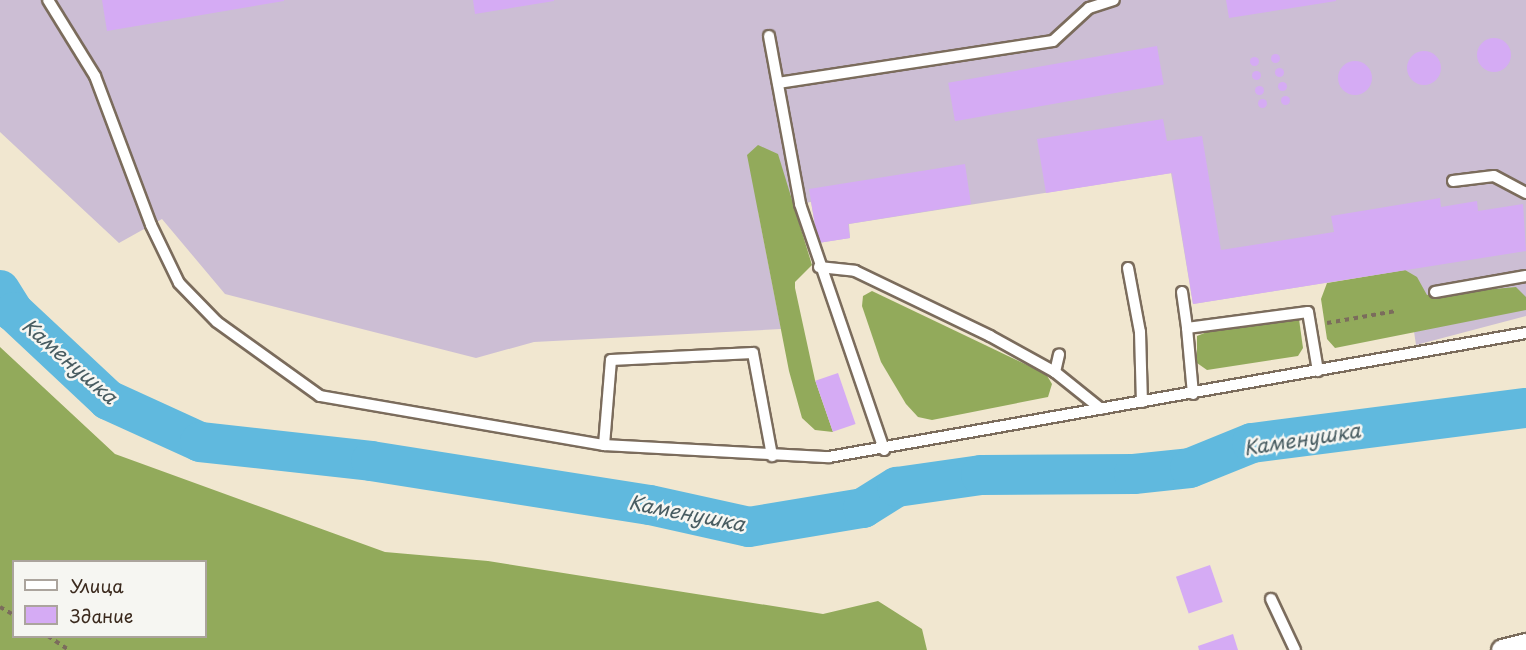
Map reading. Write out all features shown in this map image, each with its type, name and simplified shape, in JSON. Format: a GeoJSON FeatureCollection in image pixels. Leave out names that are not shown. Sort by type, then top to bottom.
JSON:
{"type":"FeatureCollection","features":[{"type":"Feature","properties":{"kind":"street"},"geometry":{"type":"LineString","coordinates":[[1502,650],[1526,644]]}},
{"type":"Feature","properties":{"kind":"lane"},"geometry":{"type":"LineString","coordinates":[[48,0],[95,76],[151,225],[179,283],[218,322],[320,396],[604,445],[772,456],[829,457],[884,450],[1526,333]]}},
{"type":"Feature","properties":{"kind":"lane"},"geometry":{"type":"LineString","coordinates":[[778,83],[1053,41],[1089,8],[1114,0]]}},
{"type":"Feature","properties":{"kind":"lane"},"geometry":{"type":"LineString","coordinates":[[769,36],[800,204],[819,267],[884,450]]}},
{"type":"Feature","properties":{"kind":"lane"},"geometry":{"type":"LineString","coordinates":[[1453,181],[1494,176],[1526,193]]}},
{"type":"Feature","properties":{"kind":"lane"},"geometry":{"type":"LineString","coordinates":[[819,267],[855,271],[1055,372],[1101,409]]}},
{"type":"Feature","properties":{"kind":"lane"},"geometry":{"type":"LineString","coordinates":[[1128,268],[1140,332],[1142,402]]}},
{"type":"Feature","properties":{"kind":"lane"},"geometry":{"type":"LineString","coordinates":[[1435,292],[1526,276]]}},
{"type":"Feature","properties":{"kind":"lane"},"geometry":{"type":"LineString","coordinates":[[1182,292],[1193,394]]}},
{"type":"Feature","properties":{"kind":"lane"},"geometry":{"type":"LineString","coordinates":[[1187,328],[1308,312],[1318,371]]}},
{"type":"Feature","properties":{"kind":"lane"},"geometry":{"type":"LineString","coordinates":[[604,445],[611,360],[753,353],[772,456]]}},
{"type":"Feature","properties":{"kind":"lane"},"geometry":{"type":"LineString","coordinates":[[1055,372],[1059,354]]}},
{"type":"Feature","properties":{"kind":"lane"},"geometry":{"type":"LineString","coordinates":[[1270,599],[1295,650]]}},
{"type":"Feature","properties":{"kind":"path"},"geometry":{"type":"LineString","coordinates":[[1311,326],[1396,311]]}},
{"type":"Feature","properties":{"kind":"path"},"geometry":{"type":"LineString","coordinates":[[51,638],[69,650]]}},
{"type":"Feature","properties":{"kind":"shaded area"},"geometry":{"type":"Polygon","coordinates":[[[0,0],[1526,0],[1526,316],[1416,345],[1405,270],[1193,304],[1171,173],[849,224],[850,238],[818,243],[811,202],[758,211],[781,329],[534,342],[476,358],[225,294],[162,219],[119,243],[0,132],[0,0]]]}},
{"type":"Feature","properties":{"kind":"green space"},"geometry":{"type":"Polygon","coordinates":[[[758,145],[778,154],[812,265],[795,282],[795,288],[815,380],[833,432],[815,430],[802,418],[789,371],[747,155],[758,145]]]}},
{"type":"Feature","properties":{"kind":"green space"},"geometry":{"type":"Polygon","coordinates":[[[1405,270],[1417,277],[1427,295],[1516,287],[1526,297],[1526,310],[1335,348],[1327,339],[1321,299],[1327,283],[1405,270]]]}},
{"type":"Feature","properties":{"kind":"green space"},"geometry":{"type":"Polygon","coordinates":[[[872,291],[1046,374],[1052,384],[1048,397],[932,420],[918,417],[906,404],[881,362],[862,306],[863,296],[872,291]]]}},
{"type":"Feature","properties":{"kind":"green space"},"geometry":{"type":"Polygon","coordinates":[[[1299,319],[1303,348],[1298,356],[1207,370],[1197,363],[1197,336],[1212,330],[1299,319]]]}},
{"type":"Feature","properties":{"kind":"green space"},"geometry":{"type":"Polygon","coordinates":[[[0,347],[115,454],[385,552],[488,561],[823,614],[878,601],[922,629],[927,650],[0,650],[0,347]]]}},
{"type":"Feature","properties":{"kind":"building"},"geometry":{"type":"Polygon","coordinates":[[[102,0],[284,0],[284,1],[107,31],[102,0]]]}},
{"type":"Feature","properties":{"kind":"building"},"geometry":{"type":"Polygon","coordinates":[[[473,0],[554,0],[554,1],[475,14],[473,0]]]}},
{"type":"Feature","properties":{"kind":"building"},"geometry":{"type":"Polygon","coordinates":[[[1226,0],[1336,0],[1336,1],[1229,18],[1226,0]]]}},
{"type":"Feature","properties":{"kind":"building"},"geometry":{"type":"Polygon","coordinates":[[[1494,38],[1506,43],[1511,55],[1506,67],[1494,72],[1482,67],[1477,55],[1482,43],[1494,38]]]}},
{"type":"Feature","properties":{"kind":"building"},"geometry":{"type":"Polygon","coordinates":[[[1157,46],[1164,84],[955,121],[948,83],[1157,46]]]}},
{"type":"Feature","properties":{"kind":"building"},"geometry":{"type":"Polygon","coordinates":[[[1424,51],[1436,56],[1441,68],[1436,80],[1424,85],[1412,80],[1407,68],[1412,56],[1424,51]]]}},
{"type":"Feature","properties":{"kind":"building"},"geometry":{"type":"Polygon","coordinates":[[[1275,53],[1280,58],[1275,63],[1270,58],[1275,53]]]}},
{"type":"Feature","properties":{"kind":"building"},"geometry":{"type":"Polygon","coordinates":[[[1254,56],[1259,61],[1254,66],[1249,61],[1254,56]]]}},
{"type":"Feature","properties":{"kind":"building"},"geometry":{"type":"Polygon","coordinates":[[[1355,61],[1367,66],[1372,78],[1367,90],[1355,95],[1343,90],[1338,78],[1343,66],[1355,61]]]}},
{"type":"Feature","properties":{"kind":"building"},"geometry":{"type":"Polygon","coordinates":[[[1279,67],[1284,72],[1279,77],[1274,72],[1279,67]]]}},
{"type":"Feature","properties":{"kind":"building"},"geometry":{"type":"Polygon","coordinates":[[[1256,70],[1261,75],[1256,80],[1251,75],[1256,70]]]}},
{"type":"Feature","properties":{"kind":"building"},"geometry":{"type":"Polygon","coordinates":[[[1282,81],[1287,86],[1282,91],[1277,86],[1282,81]]]}},
{"type":"Feature","properties":{"kind":"building"},"geometry":{"type":"Polygon","coordinates":[[[1259,85],[1264,90],[1259,95],[1254,90],[1259,85]]]}},
{"type":"Feature","properties":{"kind":"building"},"geometry":{"type":"Polygon","coordinates":[[[1285,95],[1290,100],[1285,105],[1280,100],[1285,95]]]}},
{"type":"Feature","properties":{"kind":"building"},"geometry":{"type":"Polygon","coordinates":[[[1262,98],[1267,103],[1262,108],[1257,103],[1262,98]]]}},
{"type":"Feature","properties":{"kind":"building"},"geometry":{"type":"Polygon","coordinates":[[[1163,119],[1167,141],[1202,136],[1221,250],[1334,232],[1331,216],[1440,198],[1441,207],[1477,201],[1478,211],[1523,204],[1526,251],[1193,304],[1172,173],[1046,193],[1037,139],[1163,119]]]}},
{"type":"Feature","properties":{"kind":"building"},"geometry":{"type":"Polygon","coordinates":[[[965,164],[971,204],[848,224],[850,238],[818,243],[809,189],[965,164]]]}},
{"type":"Feature","properties":{"kind":"building"},"geometry":{"type":"Polygon","coordinates":[[[838,373],[856,424],[833,432],[815,381],[838,373]]]}},
{"type":"Feature","properties":{"kind":"building"},"geometry":{"type":"Polygon","coordinates":[[[1210,565],[1223,602],[1189,614],[1176,577],[1210,565]]]}},
{"type":"Feature","properties":{"kind":"building"},"geometry":{"type":"Polygon","coordinates":[[[1233,634],[1238,650],[1199,650],[1198,646],[1233,634]]]}},
{"type":"Feature","properties":{"kind":"waterway","name":"Каменушка"},"geometry":{"type":"LineString","coordinates":[[0,290],[14,312],[108,400],[200,442],[371,461],[650,505],[749,527],[863,508],[897,487],[981,475],[1134,474],[1190,468],[1252,443],[1526,408]]}}]}
